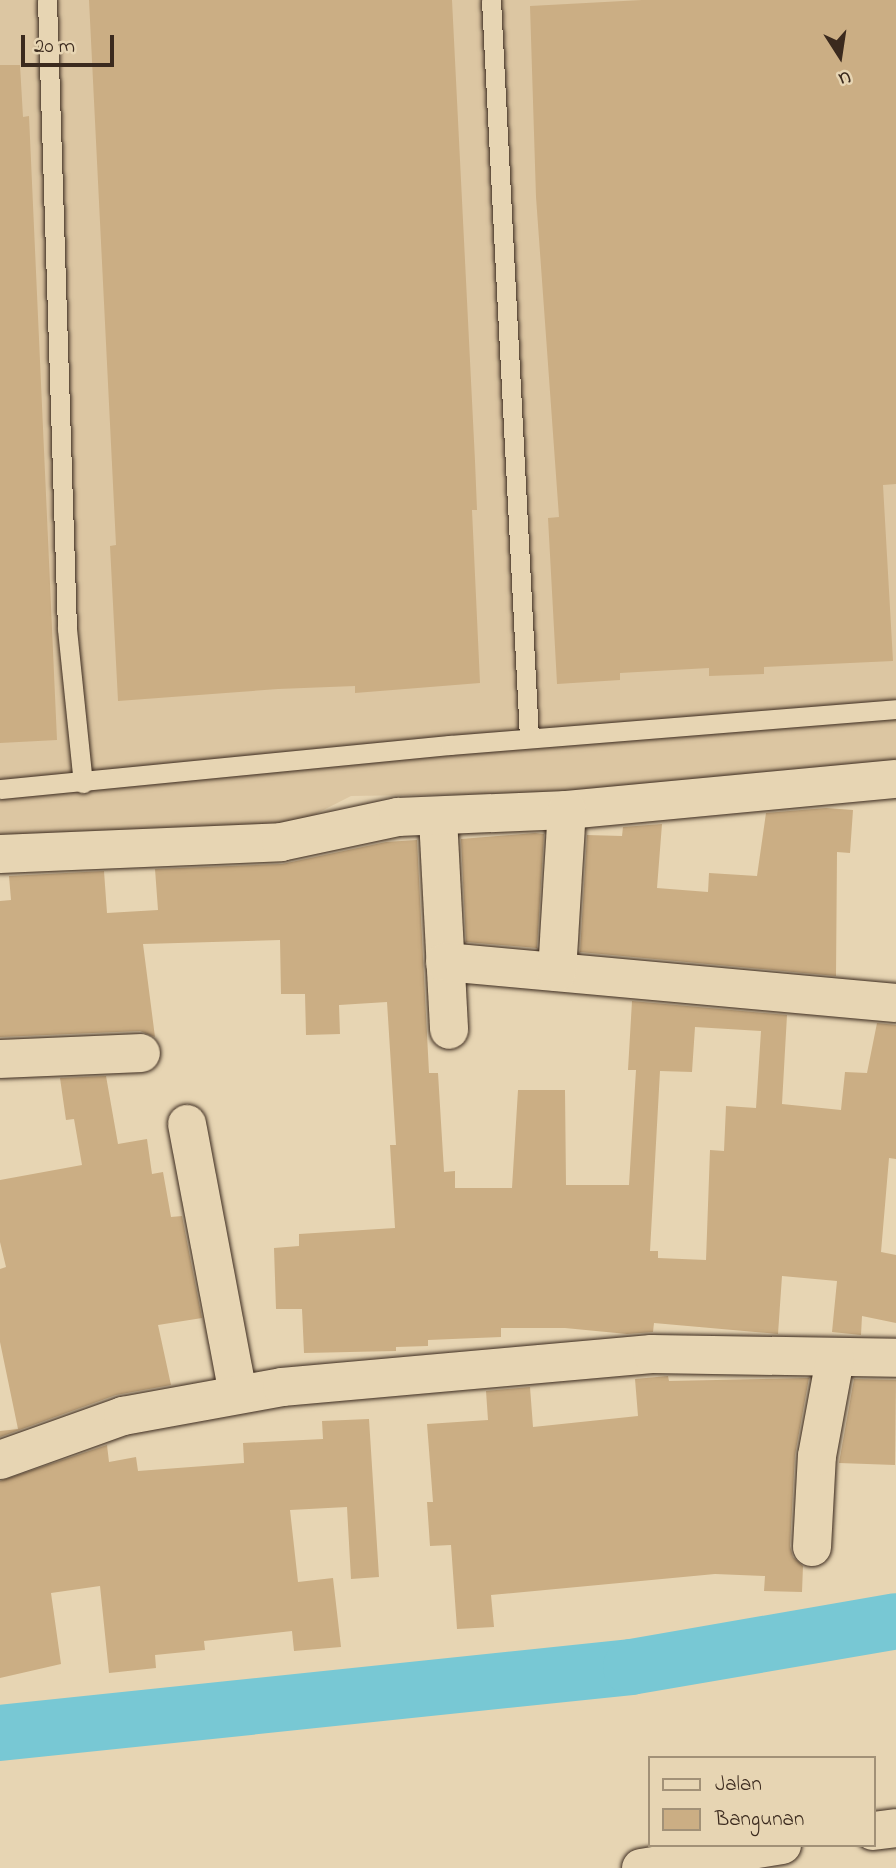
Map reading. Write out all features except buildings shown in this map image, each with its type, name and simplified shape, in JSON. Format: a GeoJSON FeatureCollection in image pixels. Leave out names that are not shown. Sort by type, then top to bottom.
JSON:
{"type":"FeatureCollection","features":[{"type":"Feature","properties":{"kind":"street"},"geometry":{"type":"LineString","coordinates":[[0,853],[281,842],[398,817],[438,818],[567,810],[896,779]]}},
{"type":"Feature","properties":{"kind":"street"},"geometry":{"type":"LineString","coordinates":[[557,971],[567,810]]}},
{"type":"Feature","properties":{"kind":"street"},"geometry":{"type":"LineString","coordinates":[[438,818],[449,1030]]}},
{"type":"Feature","properties":{"kind":"street"},"geometry":{"type":"LineString","coordinates":[[445,962],[896,1003]]}},
{"type":"Feature","properties":{"kind":"street"},"geometry":{"type":"LineString","coordinates":[[0,1059],[141,1053]]}},
{"type":"Feature","properties":{"kind":"street"},"geometry":{"type":"LineString","coordinates":[[187,1124],[239,1393]]}},
{"type":"Feature","properties":{"kind":"street"},"geometry":{"type":"LineString","coordinates":[[0,1460],[123,1416],[239,1393],[652,1354],[896,1358]]}},
{"type":"Feature","properties":{"kind":"street"},"geometry":{"type":"LineString","coordinates":[[812,1547],[817,1456],[835,1359]]}},
{"type":"Feature","properties":{"kind":"street"},"geometry":{"type":"LineString","coordinates":[[875,1831],[896,1828]]}},
{"type":"Feature","properties":{"kind":"street"},"geometry":{"type":"LineString","coordinates":[[641,1868],[770,1847]]}},
{"type":"Feature","properties":{"kind":"lane"},"geometry":{"type":"LineString","coordinates":[[47,0],[67,629],[83,783]]}},
{"type":"Feature","properties":{"kind":"lane"},"geometry":{"type":"LineString","coordinates":[[492,0],[529,738]]}},
{"type":"Feature","properties":{"kind":"lane"},"geometry":{"type":"LineString","coordinates":[[0,789],[529,738],[896,709]]}},
{"type":"Feature","properties":{"kind":"shaded area"},"geometry":{"type":"Polygon","coordinates":[[[0,0],[896,0],[896,764],[608,792],[351,796],[280,832],[0,845],[0,0]]]}},
{"type":"Feature","properties":{"kind":"waterway"},"geometry":{"type":"LineString","coordinates":[[0,1733],[631,1667],[896,1621]]}}]}
